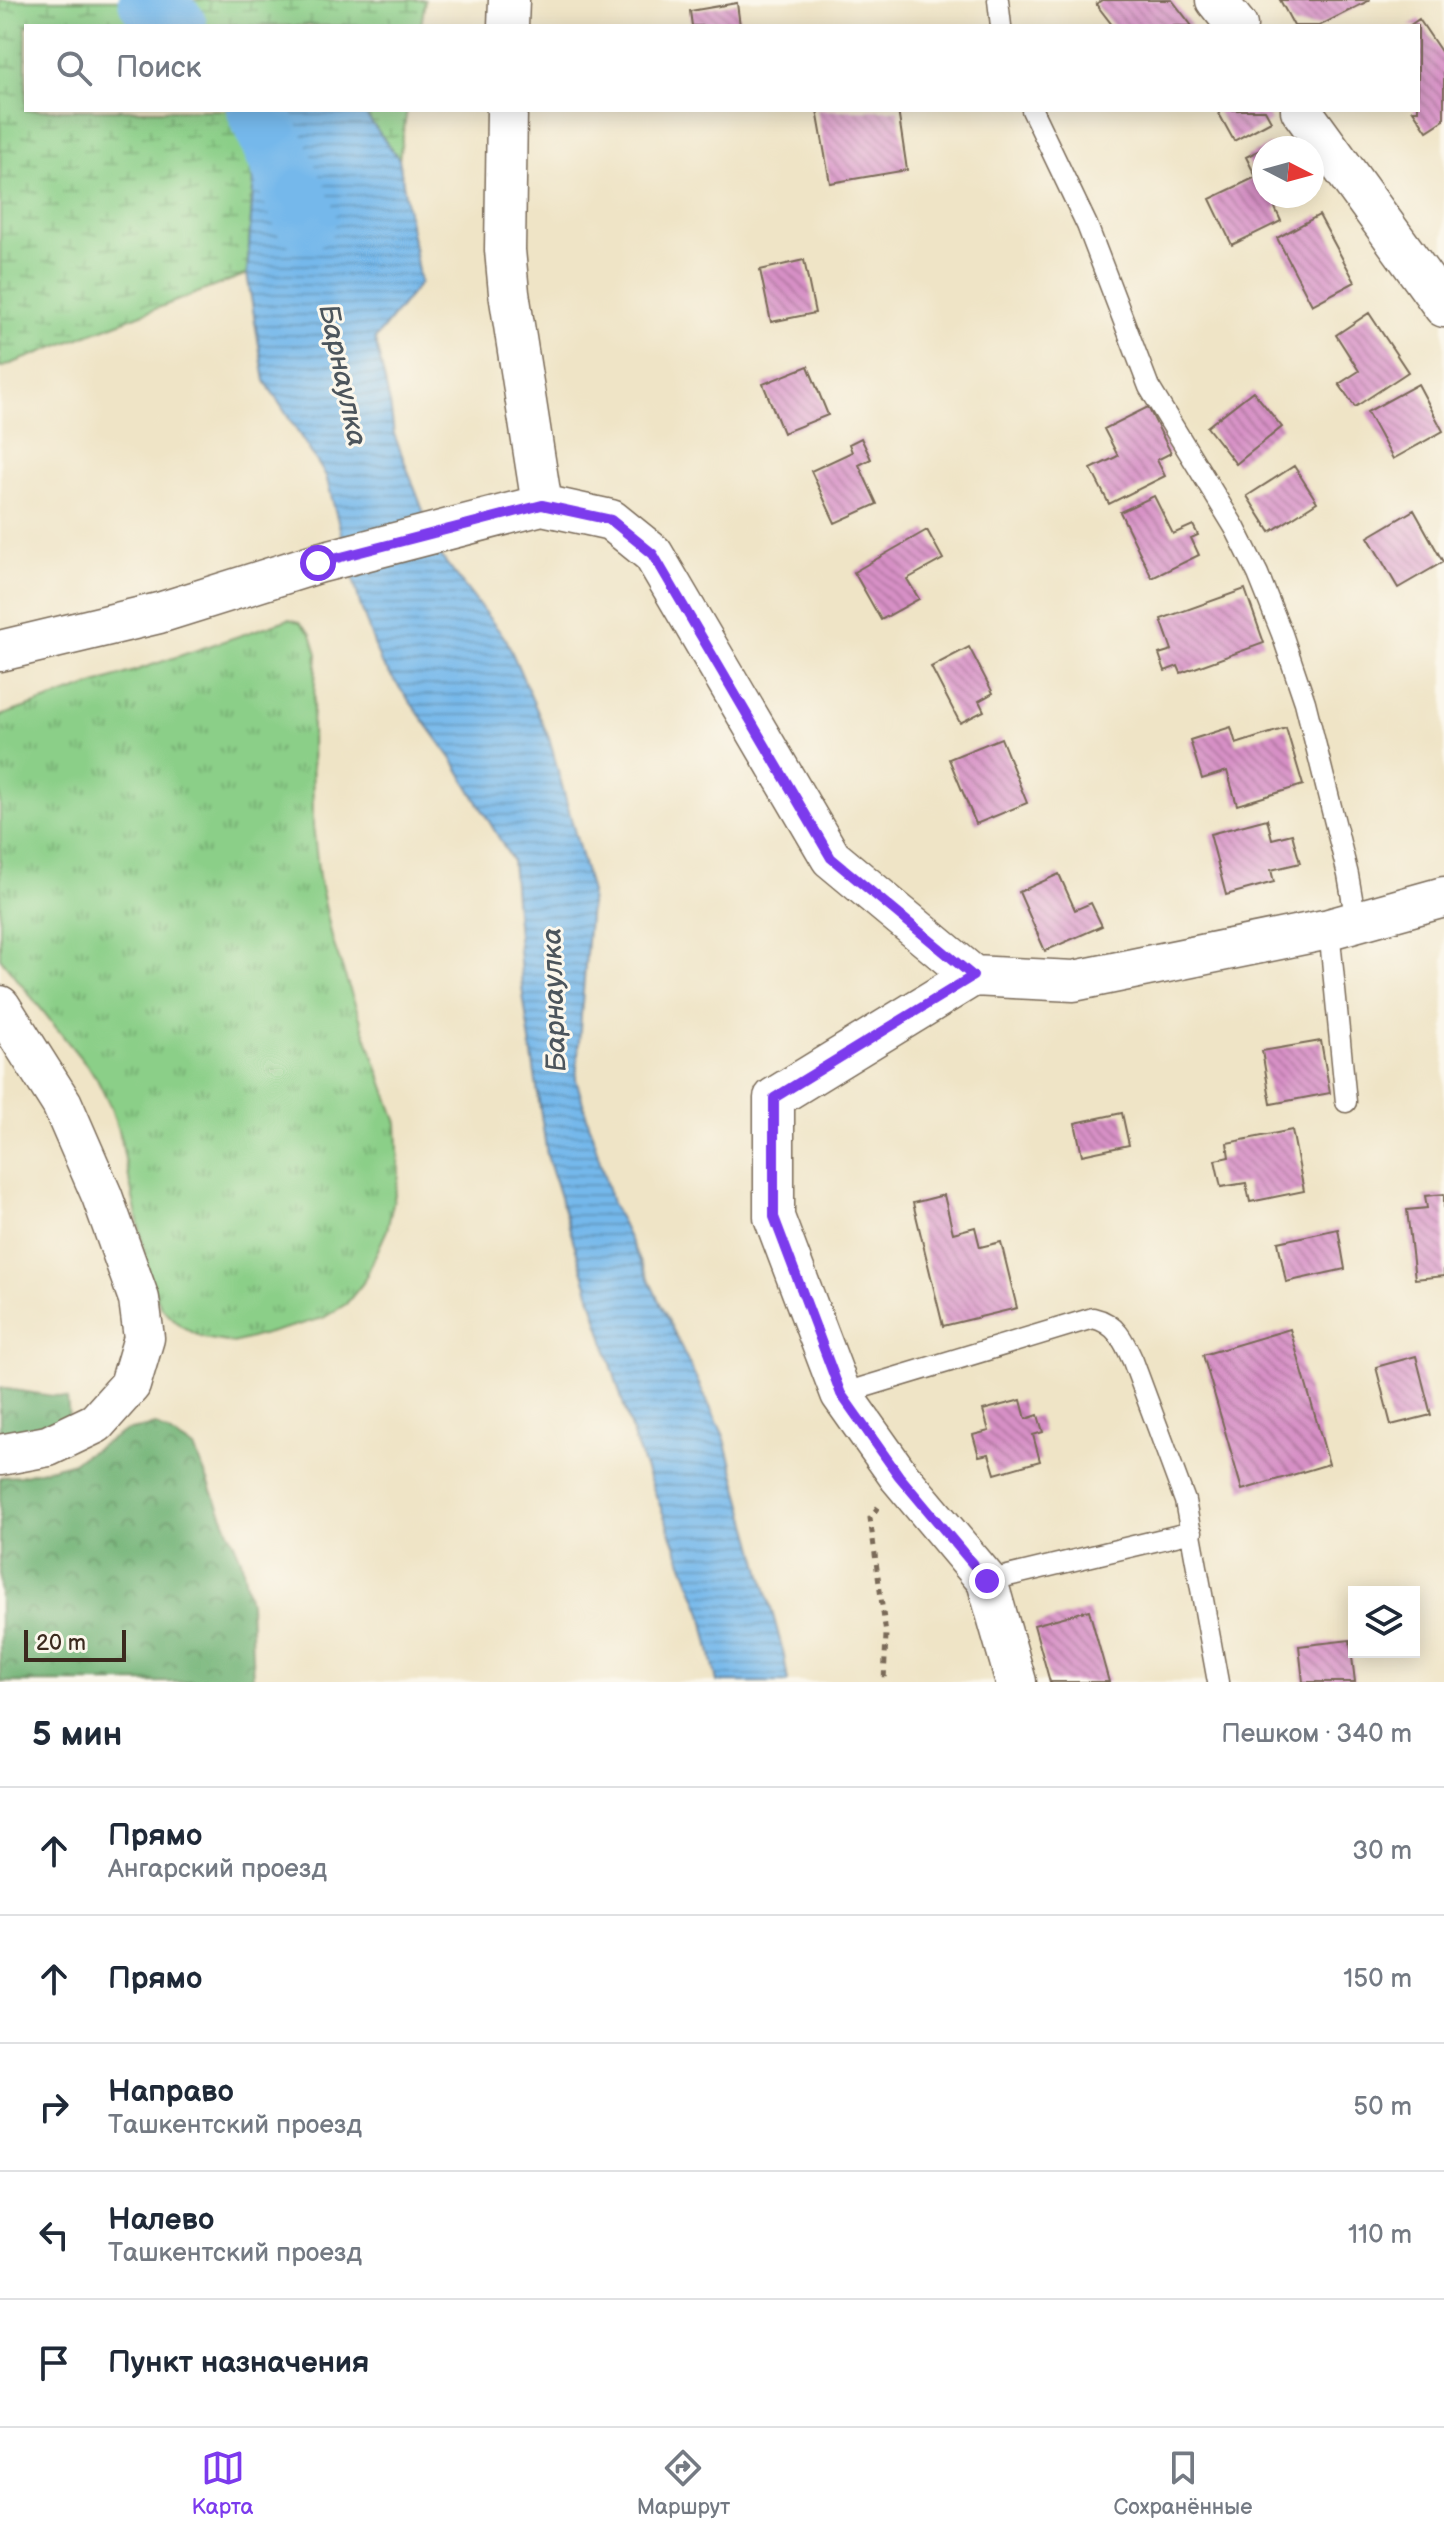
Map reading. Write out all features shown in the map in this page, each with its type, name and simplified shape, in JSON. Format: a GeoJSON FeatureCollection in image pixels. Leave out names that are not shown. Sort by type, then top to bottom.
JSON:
{"type":"FeatureCollection","features":[{"type":"Feature","properties":{"kind":"street"},"geometry":{"type":"LineString","coordinates":[[508,24],[509,0]]}},
{"type":"Feature","properties":{"kind":"street"},"geometry":{"type":"LineString","coordinates":[[1216,0],[1235,24]]}},
{"type":"Feature","properties":{"kind":"street"},"geometry":{"type":"LineString","coordinates":[[507,112],[505,250],[542,505]]}},
{"type":"Feature","properties":{"kind":"street"},"geometry":{"type":"LineString","coordinates":[[1302,112],[1444,307]]}},
{"type":"Feature","properties":{"kind":"street"},"geometry":{"type":"LineString","coordinates":[[0,651],[159,613],[318,563],[542,505],[611,520],[653,554],[831,858],[973,976]]}},
{"type":"Feature","properties":{"kind":"street"},"geometry":{"type":"LineString","coordinates":[[1016,1682],[987,1581],[899,1476],[841,1394],[774,1217],[774,1098],[973,976],[1074,981],[1343,925],[1444,897]]}},
{"type":"Feature","properties":{"kind":"street"},"geometry":{"type":"LineString","coordinates":[[0,1006],[62,1104],[102,1196],[139,1299],[144,1338],[130,1385],[96,1423],[48,1446],[0,1455]]}},
{"type":"Feature","properties":{"kind":"lane"},"geometry":{"type":"LineString","coordinates":[[998,0],[1001,24]]}},
{"type":"Feature","properties":{"kind":"lane"},"geometry":{"type":"LineString","coordinates":[[1033,112],[1087,225],[1149,387],[1235,528],[1282,634],[1312,729],[1348,875],[1343,925],[1346,1102]]}},
{"type":"Feature","properties":{"kind":"lane"},"geometry":{"type":"LineString","coordinates":[[841,1394],[1093,1318],[1106,1321],[1124,1341],[1133,1361],[1185,1501],[1218,1682]]}},
{"type":"Feature","properties":{"kind":"lane"},"geometry":{"type":"LineString","coordinates":[[987,1581],[1192,1532]]}},
{"type":"Feature","properties":{"kind":"path"},"geometry":{"type":"LineString","coordinates":[[884,1682],[886,1634],[870,1518],[899,1476]]}},
{"type":"Feature","properties":{"kind":"green space"},"geometry":{"type":"Polygon","coordinates":[[[0,0],[425,0],[421,24],[24,24],[24,112],[293,112],[255,161],[247,274],[0,368],[0,0]]]}},
{"type":"Feature","properties":{"kind":"green space"},"geometry":{"type":"Polygon","coordinates":[[[364,112],[407,112],[399,159],[364,112]]]}},
{"type":"Feature","properties":{"kind":"green space"},"geometry":{"type":"Polygon","coordinates":[[[289,619],[299,622],[311,634],[317,654],[312,724],[313,825],[319,878],[333,942],[397,1123],[399,1176],[387,1230],[363,1283],[346,1304],[323,1318],[233,1343],[203,1338],[181,1326],[161,1307],[151,1284],[121,1140],[111,1108],[96,1077],[0,958],[0,716],[289,619]]]}},
{"type":"Feature","properties":{"kind":"green space"},"geometry":{"type":"Polygon","coordinates":[[[0,1388],[67,1398],[69,1418],[29,1434],[0,1438],[0,1388]]]}},
{"type":"Feature","properties":{"kind":"green space"},"geometry":{"type":"Polygon","coordinates":[[[156,1425],[194,1448],[241,1559],[250,1603],[253,1682],[0,1682],[0,1477],[20,1476],[71,1463],[125,1431],[156,1425]]]}},
{"type":"Feature","properties":{"kind":"water"},"geometry":{"type":"Polygon","coordinates":[[[293,112],[364,112],[399,159],[420,283],[375,339],[394,434],[440,555],[507,641],[549,738],[591,892],[576,1079],[612,1203],[724,1436],[784,1655],[788,1682],[717,1682],[702,1613],[635,1442],[547,1155],[522,988],[512,860],[454,762],[380,661],[360,604],[326,476],[265,381],[247,274],[255,161],[293,112]]]}},
{"type":"Feature","properties":{"kind":"building"},"geometry":{"type":"Polygon","coordinates":[[[1102,0],[1172,0],[1190,24],[1111,24],[1096,4],[1102,0]]]}},
{"type":"Feature","properties":{"kind":"building"},"geometry":{"type":"Polygon","coordinates":[[[1280,0],[1370,0],[1323,24],[1293,24],[1280,0]]]}},
{"type":"Feature","properties":{"kind":"building"},"geometry":{"type":"Polygon","coordinates":[[[737,3],[740,24],[692,24],[690,11],[737,3]]]}},
{"type":"Feature","properties":{"kind":"building"},"geometry":{"type":"Polygon","coordinates":[[[1419,19],[1444,56],[1444,120],[1427,131],[1414,112],[1420,112],[1420,24],[1412,24],[1419,19]]]}},
{"type":"Feature","properties":{"kind":"building"},"geometry":{"type":"Polygon","coordinates":[[[817,112],[898,112],[907,170],[830,183],[817,112]]]}},
{"type":"Feature","properties":{"kind":"building"},"geometry":{"type":"Polygon","coordinates":[[[1218,112],[1266,112],[1271,121],[1234,141],[1218,112]]]}},
{"type":"Feature","properties":{"kind":"building"},"geometry":{"type":"Polygon","coordinates":[[[1252,154],[1252,169],[1246,157],[1252,154]]]}},
{"type":"Feature","properties":{"kind":"building"},"geometry":{"type":"Polygon","coordinates":[[[1252,179],[1252,208],[1275,208],[1281,221],[1232,245],[1210,199],[1252,179]]]}},
{"type":"Feature","properties":{"kind":"building"},"geometry":{"type":"Polygon","coordinates":[[[1319,215],[1355,282],[1312,305],[1277,238],[1319,215]]]}},
{"type":"Feature","properties":{"kind":"building"},"geometry":{"type":"Polygon","coordinates":[[[804,260],[815,313],[771,322],[760,270],[804,260]]]}},
{"type":"Feature","properties":{"kind":"building"},"geometry":{"type":"Polygon","coordinates":[[[1369,313],[1408,372],[1355,407],[1339,384],[1359,371],[1336,335],[1369,313]]]}},
{"type":"Feature","properties":{"kind":"building"},"geometry":{"type":"Polygon","coordinates":[[[808,366],[828,415],[783,433],[763,384],[808,366]]]}},
{"type":"Feature","properties":{"kind":"building"},"geometry":{"type":"Polygon","coordinates":[[[1418,384],[1443,431],[1393,459],[1367,412],[1418,384]]]}},
{"type":"Feature","properties":{"kind":"building"},"geometry":{"type":"Polygon","coordinates":[[[1253,391],[1282,427],[1236,464],[1207,427],[1253,391]]]}},
{"type":"Feature","properties":{"kind":"building"},"geometry":{"type":"Polygon","coordinates":[[[1148,407],[1171,453],[1157,460],[1165,476],[1109,504],[1091,469],[1118,456],[1104,429],[1148,407]]]}},
{"type":"Feature","properties":{"kind":"building"},"geometry":{"type":"Polygon","coordinates":[[[861,438],[871,459],[859,465],[877,504],[835,523],[811,471],[852,452],[849,444],[861,438]]]}},
{"type":"Feature","properties":{"kind":"building"},"geometry":{"type":"Polygon","coordinates":[[[1294,466],[1317,502],[1270,532],[1247,496],[1294,466]]]}},
{"type":"Feature","properties":{"kind":"building"},"geometry":{"type":"Polygon","coordinates":[[[1154,496],[1173,534],[1193,525],[1198,535],[1191,538],[1199,555],[1152,578],[1120,512],[1154,496]]]}},
{"type":"Feature","properties":{"kind":"building"},"geometry":{"type":"Polygon","coordinates":[[[1414,510],[1443,562],[1398,588],[1368,537],[1414,510]]]}},
{"type":"Feature","properties":{"kind":"building"},"geometry":{"type":"Polygon","coordinates":[[[927,530],[943,559],[907,579],[919,599],[881,620],[854,572],[927,530]]]}},
{"type":"Feature","properties":{"kind":"building"},"geometry":{"type":"Polygon","coordinates":[[[1245,589],[1264,643],[1181,673],[1178,666],[1165,671],[1159,654],[1172,650],[1161,619],[1245,589]]]}},
{"type":"Feature","properties":{"kind":"building"},"geometry":{"type":"Polygon","coordinates":[[[969,647],[993,693],[979,701],[984,711],[960,723],[931,667],[969,647]]]}},
{"type":"Feature","properties":{"kind":"building"},"geometry":{"type":"Polygon","coordinates":[[[1231,727],[1236,744],[1286,728],[1303,785],[1237,805],[1227,771],[1202,779],[1190,740],[1231,727]]]}},
{"type":"Feature","properties":{"kind":"building"},"geometry":{"type":"Polygon","coordinates":[[[1001,738],[1027,803],[976,824],[949,759],[1001,738]]]}},
{"type":"Feature","properties":{"kind":"building"},"geometry":{"type":"Polygon","coordinates":[[[1267,819],[1272,839],[1292,834],[1300,863],[1271,870],[1274,882],[1226,895],[1210,834],[1267,819]]]}},
{"type":"Feature","properties":{"kind":"building"},"geometry":{"type":"Polygon","coordinates":[[[1059,874],[1075,910],[1091,903],[1102,926],[1045,951],[1019,892],[1059,874]]]}},
{"type":"Feature","properties":{"kind":"building"},"geometry":{"type":"Polygon","coordinates":[[[1321,1041],[1330,1093],[1271,1104],[1262,1051],[1321,1041]]]}},
{"type":"Feature","properties":{"kind":"building"},"geometry":{"type":"Polygon","coordinates":[[[1122,1113],[1129,1145],[1082,1155],[1075,1123],[1122,1113]]]}},
{"type":"Feature","properties":{"kind":"building"},"geometry":{"type":"Polygon","coordinates":[[[1292,1130],[1304,1191],[1250,1202],[1246,1183],[1221,1187],[1215,1160],[1229,1157],[1227,1143],[1292,1130]]]}},
{"type":"Feature","properties":{"kind":"building"},"geometry":{"type":"Polygon","coordinates":[[[1444,1194],[1444,1276],[1415,1279],[1407,1210],[1427,1208],[1425,1196],[1444,1194]]]}},
{"type":"Feature","properties":{"kind":"building"},"geometry":{"type":"Polygon","coordinates":[[[944,1195],[953,1233],[975,1227],[980,1247],[1001,1242],[1017,1308],[943,1326],[913,1203],[944,1195]]]}},
{"type":"Feature","properties":{"kind":"building"},"geometry":{"type":"Polygon","coordinates":[[[1338,1229],[1345,1269],[1286,1282],[1278,1242],[1338,1229]]]}},
{"type":"Feature","properties":{"kind":"building"},"geometry":{"type":"Polygon","coordinates":[[[1290,1329],[1329,1464],[1242,1490],[1203,1355],[1290,1329]]]}},
{"type":"Feature","properties":{"kind":"building"},"geometry":{"type":"Polygon","coordinates":[[[1416,1356],[1431,1415],[1391,1425],[1376,1367],[1416,1356]]]}},
{"type":"Feature","properties":{"kind":"building"},"geometry":{"type":"Polygon","coordinates":[[[1021,1400],[1026,1419],[1038,1415],[1043,1432],[1033,1435],[1040,1461],[995,1474],[989,1454],[979,1456],[973,1435],[989,1431],[983,1410],[1021,1400]]]}},
{"type":"Feature","properties":{"kind":"building"},"geometry":{"type":"Polygon","coordinates":[[[1089,1610],[1109,1682],[1050,1682],[1034,1625],[1089,1610]]]}},
{"type":"Feature","properties":{"kind":"building"},"geometry":{"type":"Polygon","coordinates":[[[1348,1640],[1348,1658],[1352,1658],[1355,1682],[1303,1682],[1299,1646],[1348,1640]]]}},
{"type":"Feature","properties":{"kind":"waterway","name":"Барнаулка"},"geometry":{"type":"LineString","coordinates":[[149,0],[174,24]]}},
{"type":"Feature","properties":{"kind":"waterway","name":"Барнаулка"},"geometry":{"type":"LineString","coordinates":[[259,112],[305,219]]}},
{"type":"Feature","properties":{"kind":"route"},"geometry":{"type":"LineString","coordinates":[[318,563],[542,505],[611,520],[653,554],[831,858],[973,976],[774,1098],[774,1217],[841,1394],[899,1476],[987,1581]]}}]}
